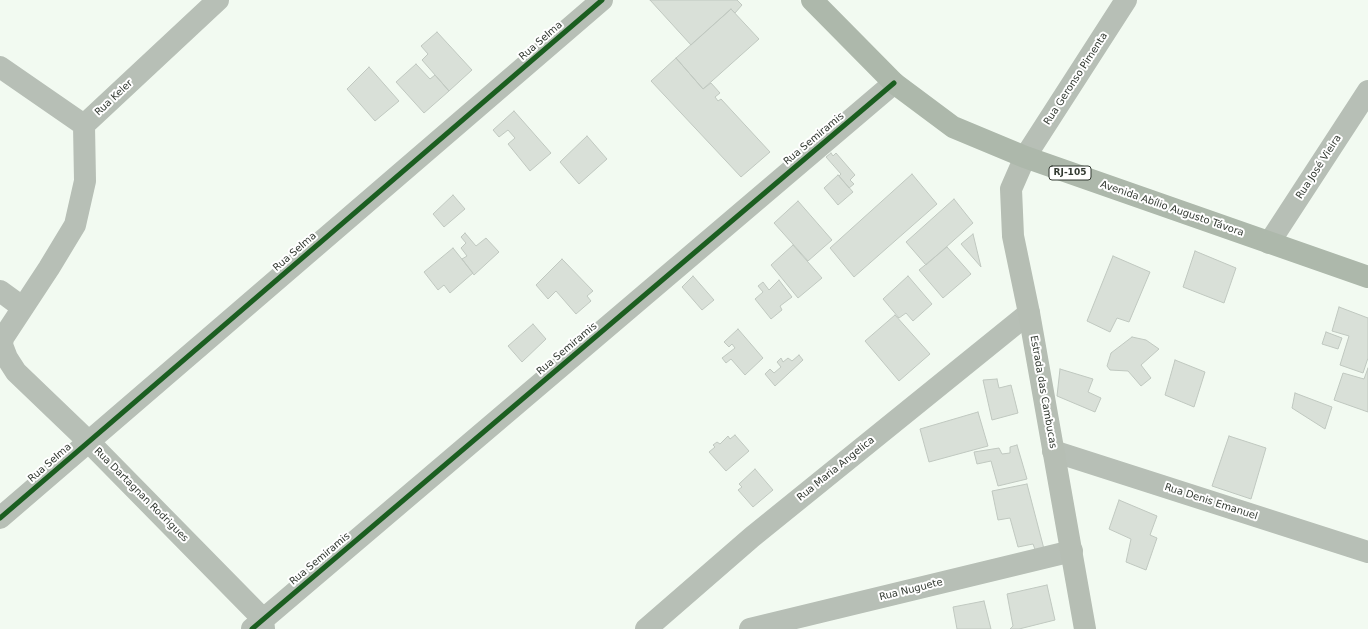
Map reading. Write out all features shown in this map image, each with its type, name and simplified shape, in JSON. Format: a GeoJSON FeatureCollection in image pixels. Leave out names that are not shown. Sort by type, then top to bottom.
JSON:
{"type":"FeatureCollection","features":[{"type":"Feature","properties":{"kind":"main road","name":"Avenida Abílio Augusto Távora"},"geometry":{"type":"LineString","coordinates":[[812,0],[894,83],[953,127],[1025,157],[1368,277]]}},
{"type":"Feature","properties":{"kind":"street","name":"Rua Keler"},"geometry":{"type":"LineString","coordinates":[[84,126],[218,0]]}},
{"type":"Feature","properties":{"kind":"street","name":"Rua Selma"},"geometry":{"type":"LineString","coordinates":[[0,518],[602,0]]}},
{"type":"Feature","properties":{"kind":"street","name":"Rua Geronso Pimenta"},"geometry":{"type":"LineString","coordinates":[[1025,157],[1126,0]]}},
{"type":"Feature","properties":{"kind":"street"},"geometry":{"type":"LineString","coordinates":[[0,67],[84,126]]}},
{"type":"Feature","properties":{"kind":"street","name":"Rua Semiramis"},"geometry":{"type":"LineString","coordinates":[[260,626],[894,83]]}},
{"type":"Feature","properties":{"kind":"street","name":"Rua José Vieira"},"geometry":{"type":"LineString","coordinates":[[1269,242],[1368,91]]}},
{"type":"Feature","properties":{"kind":"street","name":"Rua Dartagnan Rodrigues"},"geometry":{"type":"LineString","coordinates":[[84,126],[85,181],[75,225],[3,338],[2,345],[7,358],[16,372],[89,442],[260,626]]}},
{"type":"Feature","properties":{"kind":"street","name":"Estrada das Cambucas"},"geometry":{"type":"LineString","coordinates":[[1025,157],[1011,190],[1010,207],[1013,236],[1029,313],[1085,629]]}},
{"type":"Feature","properties":{"kind":"street"},"geometry":{"type":"LineString","coordinates":[[0,292],[22,307]]}},
{"type":"Feature","properties":{"kind":"street","name":"Rua Maria Angelica"},"geometry":{"type":"LineString","coordinates":[[646,629],[752,537],[1029,313]]}},
{"type":"Feature","properties":{"kind":"street","name":"Rua Denis Emanuel"},"geometry":{"type":"LineString","coordinates":[[1053,451],[1368,552]]}},
{"type":"Feature","properties":{"kind":"street","name":"Rua Nuguete"},"geometry":{"type":"LineString","coordinates":[[750,629],[1072,551]]}},
{"type":"Feature","properties":{"kind":"building"},"geometry":{"type":"Polygon","coordinates":[[[650,0],[737,0],[742,5],[735,13],[731,9],[691,45],[650,0]]]}},
{"type":"Feature","properties":{"kind":"building"},"geometry":{"type":"Polygon","coordinates":[[[731,9],[759,39],[703,89],[676,58],[731,9]]]}},
{"type":"Feature","properties":{"kind":"building"},"geometry":{"type":"Polygon","coordinates":[[[437,32],[472,70],[449,91],[422,60],[428,54],[421,46],[437,32]]]}},
{"type":"Feature","properties":{"kind":"building"},"geometry":{"type":"Polygon","coordinates":[[[676,58],[703,89],[711,83],[720,93],[715,97],[718,101],[721,99],[770,152],[741,177],[651,81],[676,58]]]}},
{"type":"Feature","properties":{"kind":"building"},"geometry":{"type":"Polygon","coordinates":[[[416,64],[430,79],[435,75],[449,91],[424,113],[396,82],[416,64]]]}},
{"type":"Feature","properties":{"kind":"building"},"geometry":{"type":"Polygon","coordinates":[[[369,67],[399,101],[375,121],[347,89],[369,67]]]}},
{"type":"Feature","properties":{"kind":"building"},"geometry":{"type":"Polygon","coordinates":[[[514,111],[551,153],[530,171],[508,144],[515,138],[508,130],[499,137],[493,130],[514,111]]]}},
{"type":"Feature","properties":{"kind":"building"},"geometry":{"type":"Polygon","coordinates":[[[587,136],[607,159],[579,184],[560,162],[587,136]]]}},
{"type":"Feature","properties":{"kind":"building"},"geometry":{"type":"Polygon","coordinates":[[[831,153],[833,156],[836,153],[855,175],[850,180],[854,184],[849,188],[839,176],[841,174],[826,157],[831,153]]]}},
{"type":"Feature","properties":{"kind":"building"},"geometry":{"type":"Polygon","coordinates":[[[912,174],[937,204],[854,277],[830,248],[912,174]]]}},
{"type":"Feature","properties":{"kind":"building"},"geometry":{"type":"Polygon","coordinates":[[[838,175],[853,192],[838,205],[824,188],[838,175]]]}},
{"type":"Feature","properties":{"kind":"building"},"geometry":{"type":"Polygon","coordinates":[[[453,195],[465,209],[444,227],[433,214],[453,195]]]}},
{"type":"Feature","properties":{"kind":"building"},"geometry":{"type":"Polygon","coordinates":[[[954,199],[973,223],[926,265],[906,242],[954,199]]]}},
{"type":"Feature","properties":{"kind":"building"},"geometry":{"type":"Polygon","coordinates":[[[798,201],[832,240],[808,261],[774,223],[798,201]]]}},
{"type":"Feature","properties":{"kind":"building"},"geometry":{"type":"Polygon","coordinates":[[[465,233],[476,246],[486,238],[499,252],[474,275],[462,259],[467,256],[461,248],[466,243],[461,237],[465,233]]]}},
{"type":"Feature","properties":{"kind":"building"},"geometry":{"type":"Polygon","coordinates":[[[973,234],[981,267],[961,244],[973,234]]]}},
{"type":"Feature","properties":{"kind":"building"},"geometry":{"type":"Polygon","coordinates":[[[793,245],[822,278],[798,298],[771,265],[793,245]]]}},
{"type":"Feature","properties":{"kind":"building"},"geometry":{"type":"Polygon","coordinates":[[[947,247],[971,274],[943,298],[919,270],[947,247]]]}},
{"type":"Feature","properties":{"kind":"building"},"geometry":{"type":"Polygon","coordinates":[[[453,248],[473,273],[450,293],[444,285],[438,290],[424,272],[453,248]]]}},
{"type":"Feature","properties":{"kind":"building"},"geometry":{"type":"Polygon","coordinates":[[[1195,251],[1236,268],[1224,303],[1183,287],[1195,251]]]}},
{"type":"Feature","properties":{"kind":"building"},"geometry":{"type":"Polygon","coordinates":[[[1113,256],[1150,272],[1129,322],[1117,318],[1110,332],[1087,321],[1113,256]]]}},
{"type":"Feature","properties":{"kind":"building"},"geometry":{"type":"Polygon","coordinates":[[[562,259],[593,291],[587,296],[591,301],[576,314],[556,291],[548,299],[536,285],[562,259]]]}},
{"type":"Feature","properties":{"kind":"building"},"geometry":{"type":"Polygon","coordinates":[[[693,276],[714,300],[702,310],[682,287],[693,276]]]}},
{"type":"Feature","properties":{"kind":"building"},"geometry":{"type":"Polygon","coordinates":[[[908,276],[932,304],[913,321],[906,313],[899,318],[883,299],[908,276]]]}},
{"type":"Feature","properties":{"kind":"building"},"geometry":{"type":"Polygon","coordinates":[[[779,280],[792,297],[780,306],[782,310],[771,319],[755,299],[763,292],[758,286],[763,282],[769,290],[779,280]]]}},
{"type":"Feature","properties":{"kind":"building"},"geometry":{"type":"Polygon","coordinates":[[[1339,307],[1368,318],[1368,358],[1363,373],[1340,365],[1349,336],[1332,331],[1339,307]]]}},
{"type":"Feature","properties":{"kind":"building"},"geometry":{"type":"Polygon","coordinates":[[[895,315],[930,354],[899,381],[865,341],[895,315]]]}},
{"type":"Feature","properties":{"kind":"building"},"geometry":{"type":"Polygon","coordinates":[[[533,324],[546,339],[522,362],[508,346],[533,324]]]}},
{"type":"Feature","properties":{"kind":"building"},"geometry":{"type":"Polygon","coordinates":[[[738,329],[763,358],[745,375],[731,359],[726,363],[722,358],[735,348],[732,344],[729,347],[724,342],[738,329]]]}},
{"type":"Feature","properties":{"kind":"building"},"geometry":{"type":"Polygon","coordinates":[[[1326,332],[1342,338],[1338,349],[1322,344],[1326,332]]]}},
{"type":"Feature","properties":{"kind":"building"},"geometry":{"type":"Polygon","coordinates":[[[1132,337],[1146,340],[1159,349],[1141,365],[1151,378],[1141,386],[1128,371],[1110,370],[1107,366],[1111,353],[1132,337]]]}},
{"type":"Feature","properties":{"kind":"building"},"geometry":{"type":"Polygon","coordinates":[[[799,355],[803,360],[775,386],[765,374],[770,369],[774,373],[781,367],[777,362],[781,358],[783,362],[788,358],[792,361],[799,355]]]}},
{"type":"Feature","properties":{"kind":"building"},"geometry":{"type":"Polygon","coordinates":[[[1175,360],[1205,372],[1194,407],[1165,395],[1175,360]]]}},
{"type":"Feature","properties":{"kind":"building"},"geometry":{"type":"Polygon","coordinates":[[[1368,368],[1368,412],[1334,400],[1343,373],[1364,379],[1368,368]]]}},
{"type":"Feature","properties":{"kind":"building"},"geometry":{"type":"Polygon","coordinates":[[[1060,369],[1093,379],[1088,392],[1101,398],[1095,412],[1057,396],[1060,369]]]}},
{"type":"Feature","properties":{"kind":"building"},"geometry":{"type":"Polygon","coordinates":[[[997,379],[999,388],[1011,385],[1018,413],[992,420],[983,380],[997,379]]]}},
{"type":"Feature","properties":{"kind":"building"},"geometry":{"type":"Polygon","coordinates":[[[1295,393],[1332,407],[1325,429],[1292,408],[1295,393]]]}},
{"type":"Feature","properties":{"kind":"building"},"geometry":{"type":"Polygon","coordinates":[[[978,412],[988,446],[929,462],[920,429],[978,412]]]}},
{"type":"Feature","properties":{"kind":"building"},"geometry":{"type":"Polygon","coordinates":[[[735,435],[749,451],[726,471],[709,452],[715,447],[713,445],[717,442],[720,444],[728,436],[730,439],[735,435]]]}},
{"type":"Feature","properties":{"kind":"building"},"geometry":{"type":"Polygon","coordinates":[[[1229,436],[1266,448],[1251,499],[1212,486],[1229,436]]]}},
{"type":"Feature","properties":{"kind":"building"},"geometry":{"type":"Polygon","coordinates":[[[1017,445],[1027,479],[998,486],[991,461],[977,464],[974,452],[999,448],[1002,454],[1010,453],[1010,447],[1017,445]]]}},
{"type":"Feature","properties":{"kind":"building"},"geometry":{"type":"Polygon","coordinates":[[[755,469],[773,490],[753,507],[738,490],[742,487],[739,484],[755,469]]]}},
{"type":"Feature","properties":{"kind":"building"},"geometry":{"type":"Polygon","coordinates":[[[1027,484],[1044,549],[1036,552],[1033,544],[1018,547],[1010,518],[998,520],[992,491],[1027,484]]]}},
{"type":"Feature","properties":{"kind":"building"},"geometry":{"type":"Polygon","coordinates":[[[1119,500],[1157,516],[1150,535],[1157,538],[1146,570],[1126,562],[1131,539],[1109,529],[1119,500]]]}},
{"type":"Feature","properties":{"kind":"building"},"geometry":{"type":"Polygon","coordinates":[[[1047,585],[1055,620],[1019,629],[1010,629],[1013,626],[1007,594],[1047,585]]]}},
{"type":"Feature","properties":{"kind":"building"},"geometry":{"type":"Polygon","coordinates":[[[984,601],[991,629],[957,629],[953,607],[984,601]]]}},
{"type":"Feature","properties":{"kind":"cycle path"},"geometry":{"type":"LineString","coordinates":[[0,518],[602,0]]}},
{"type":"Feature","properties":{"kind":"cycle path"},"geometry":{"type":"LineString","coordinates":[[252,629],[894,83]]}}]}
